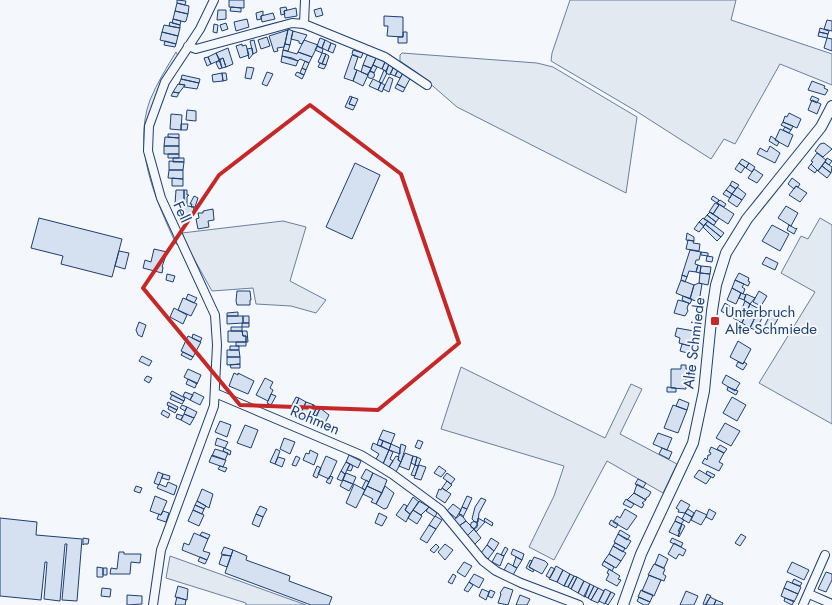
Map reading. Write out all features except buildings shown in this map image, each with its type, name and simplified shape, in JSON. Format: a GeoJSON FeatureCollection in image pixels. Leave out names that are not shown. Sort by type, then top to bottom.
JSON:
{"type":"FeatureCollection","features":[{"type":"Feature","properties":{"kind":"street","name":"Fell"},"geometry":{"type":"LineString","coordinates":[[214,0],[200,29],[165,82],[149,126],[148,151],[160,198],[216,315],[215,393]]}},
{"type":"Feature","properties":{"kind":"street"},"geometry":{"type":"LineString","coordinates":[[304,24],[305,0]]}},
{"type":"Feature","properties":{"kind":"street"},"geometry":{"type":"LineString","coordinates":[[188,46],[196,49],[292,23],[304,24],[385,57],[427,85]]}},
{"type":"Feature","properties":{"kind":"street","name":"Alte Schmiede"},"geometry":{"type":"LineString","coordinates":[[624,605],[641,554],[693,443],[704,391],[713,302],[726,252],[747,219],[821,127],[832,106]]}},
{"type":"Feature","properties":{"kind":"street"},"geometry":{"type":"LineString","coordinates":[[154,605],[161,550],[214,406],[215,393]]}},
{"type":"Feature","properties":{"kind":"street","name":"Rohmen"},"geometry":{"type":"LineString","coordinates":[[215,393],[361,455],[392,474],[442,510],[483,561],[496,571],[521,583],[578,605]]}},
{"type":"Feature","properties":{"kind":"street"},"geometry":{"type":"LineString","coordinates":[[803,605],[825,555]]}},
{"type":"Feature","properties":{"kind":"street"},"geometry":{"type":"LineString","coordinates":[[809,594],[832,604]]}},
{"type":"Feature","properties":{"kind":"highlighted area"},"geometry":{"type":"Polygon","coordinates":[[[310,105],[401,174],[459,343],[378,410],[240,405],[143,288],[219,175],[310,105]]]}},
{"type":"Feature","properties":{"kind":"shaded area"},"geometry":{"type":"Polygon","coordinates":[[[570,0],[736,0],[731,20],[832,54],[832,85],[780,64],[735,144],[724,139],[711,159],[636,111],[551,61],[570,0]]]}},
{"type":"Feature","properties":{"kind":"shaded area"},"geometry":{"type":"Polygon","coordinates":[[[176,52],[178,56],[153,112],[149,161],[179,245],[176,244],[154,192],[145,155],[144,137],[145,118],[150,100],[176,52]]]}},
{"type":"Feature","properties":{"kind":"shaded area"},"geometry":{"type":"Polygon","coordinates":[[[402,53],[537,63],[553,67],[637,117],[626,193],[457,107],[419,74],[400,61],[402,53]]]}},
{"type":"Feature","properties":{"kind":"shaded area"},"geometry":{"type":"Polygon","coordinates":[[[820,218],[832,225],[832,424],[759,383],[815,292],[781,273],[801,236],[808,239],[820,218]]]}},
{"type":"Feature","properties":{"kind":"shaded area"},"geometry":{"type":"Polygon","coordinates":[[[283,221],[306,227],[290,281],[326,300],[316,313],[291,306],[256,304],[253,288],[212,291],[188,248],[182,233],[283,221]]]}},
{"type":"Feature","properties":{"kind":"shaded area"},"geometry":{"type":"Polygon","coordinates":[[[461,367],[605,438],[631,384],[642,389],[620,434],[677,464],[663,493],[607,461],[554,560],[529,547],[554,496],[564,466],[441,429],[461,367]]]}},
{"type":"Feature","properties":{"kind":"shaded area"},"geometry":{"type":"Polygon","coordinates":[[[170,556],[306,605],[246,605],[246,603],[166,578],[170,556]]]}},
{"type":"Feature","properties":{"kind":"place","name":"Unterbruch Alte Schmiede"},"geometry":{"type":"Point","coordinates":[715,321]}}]}
